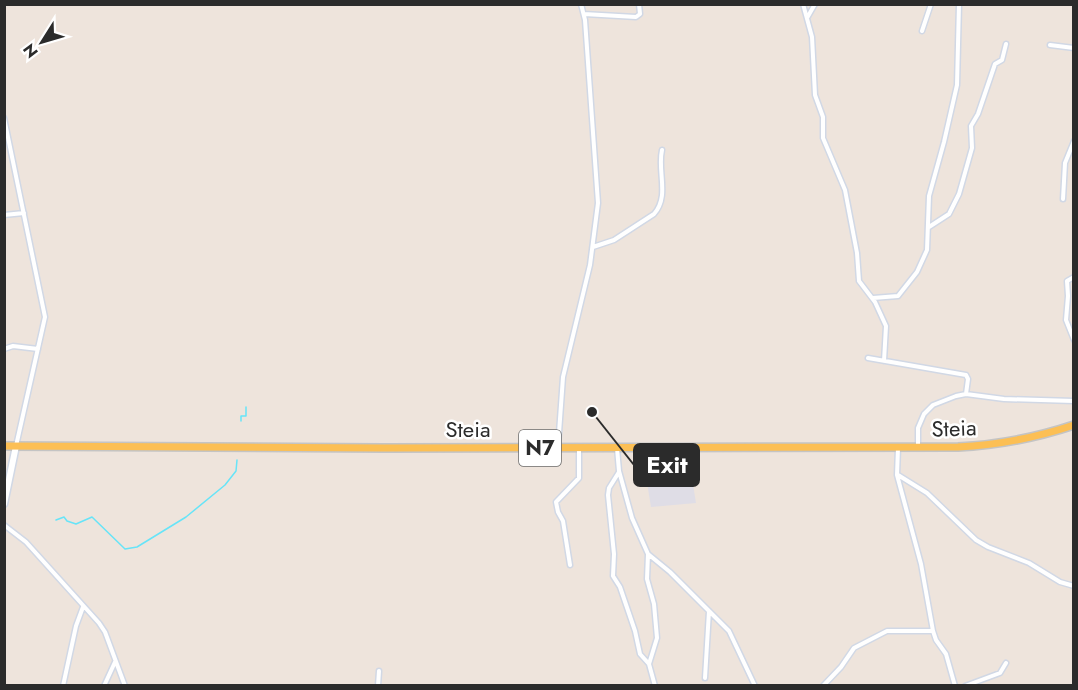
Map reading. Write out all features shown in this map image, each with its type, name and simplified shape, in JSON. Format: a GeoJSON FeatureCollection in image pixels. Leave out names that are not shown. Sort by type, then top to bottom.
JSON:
{"type":"FeatureCollection","features":[{"type":"Feature","properties":{"kind":"main road","name":"Steia"},"geometry":{"type":"LineString","coordinates":[[4,446],[918,448],[1002,444],[1045,435],[1074,425]]}},
{"type":"Feature","properties":{"kind":"street"},"geometry":{"type":"LineString","coordinates":[[558,447],[563,377],[593,247],[597,195],[584,14],[581,4]]}},
{"type":"Feature","properties":{"kind":"street"},"geometry":{"type":"LineString","coordinates":[[584,14],[636,17],[640,14],[639,4]]}},
{"type":"Feature","properties":{"kind":"street"},"geometry":{"type":"LineString","coordinates":[[803,4],[812,41],[814,94],[823,117],[824,142],[845,190],[857,253],[859,281],[873,298],[886,326],[884,361]]}},
{"type":"Feature","properties":{"kind":"street"},"geometry":{"type":"LineString","coordinates":[[807,19],[815,4]]}},
{"type":"Feature","properties":{"kind":"street"},"geometry":{"type":"LineString","coordinates":[[922,31],[931,4]]}},
{"type":"Feature","properties":{"kind":"street"},"geometry":{"type":"LineString","coordinates":[[873,298],[898,296],[915,275],[925,257],[929,227],[929,195],[945,142],[956,90],[959,4]]}},
{"type":"Feature","properties":{"kind":"street"},"geometry":{"type":"LineString","coordinates":[[929,227],[949,214],[959,194],[972,148],[971,126],[978,114],[995,64],[1002,60],[1006,44]]}},
{"type":"Feature","properties":{"kind":"street"},"geometry":{"type":"LineString","coordinates":[[1050,45],[1074,48]]}},
{"type":"Feature","properties":{"kind":"street"},"geometry":{"type":"LineString","coordinates":[[4,118],[45,317],[4,504]]}},
{"type":"Feature","properties":{"kind":"street"},"geometry":{"type":"LineString","coordinates":[[1063,199],[1065,163],[1074,141]]}},
{"type":"Feature","properties":{"kind":"street"},"geometry":{"type":"LineString","coordinates":[[593,247],[614,240],[654,214],[659,208],[662,199],[662,150]]}},
{"type":"Feature","properties":{"kind":"street"},"geometry":{"type":"LineString","coordinates":[[4,215],[24,213]]}},
{"type":"Feature","properties":{"kind":"street"},"geometry":{"type":"LineString","coordinates":[[1074,277],[1067,280],[1066,320],[1074,340]]}},
{"type":"Feature","properties":{"kind":"street"},"geometry":{"type":"LineString","coordinates":[[4,349],[13,346],[38,349]]}},
{"type":"Feature","properties":{"kind":"street"},"geometry":{"type":"LineString","coordinates":[[868,358],[966,375],[968,379],[966,394]]}},
{"type":"Feature","properties":{"kind":"street"},"geometry":{"type":"LineString","coordinates":[[918,448],[920,423],[928,409],[948,399],[966,394],[1004,399],[1074,401]]}},
{"type":"Feature","properties":{"kind":"street"},"geometry":{"type":"LineString","coordinates":[[570,565],[556,502],[579,478],[579,448]]}},
{"type":"Feature","properties":{"kind":"street"},"geometry":{"type":"LineString","coordinates":[[617,448],[619,471],[632,518],[648,554],[709,610],[733,636],[755,686]]}},
{"type":"Feature","properties":{"kind":"street"},"geometry":{"type":"LineString","coordinates":[[897,448],[897,475],[921,564],[933,632],[946,654],[955,686]]}},
{"type":"Feature","properties":{"kind":"street"},"geometry":{"type":"LineString","coordinates":[[619,471],[609,488],[608,495],[614,554],[613,573],[635,631],[641,657],[649,664]]}},
{"type":"Feature","properties":{"kind":"street"},"geometry":{"type":"LineString","coordinates":[[897,475],[927,494],[976,540],[1029,563],[1060,582],[1074,586]]}},
{"type":"Feature","properties":{"kind":"street"},"geometry":{"type":"LineString","coordinates":[[4,525],[26,542],[105,632],[125,686]]}},
{"type":"Feature","properties":{"kind":"street"},"geometry":{"type":"LineString","coordinates":[[648,554],[647,579],[654,604],[657,638],[649,664],[655,686]]}},
{"type":"Feature","properties":{"kind":"street"},"geometry":{"type":"LineString","coordinates":[[63,686],[76,626],[83,607]]}},
{"type":"Feature","properties":{"kind":"street"},"geometry":{"type":"LineString","coordinates":[[705,678],[709,610]]}},
{"type":"Feature","properties":{"kind":"street"},"geometry":{"type":"LineString","coordinates":[[823,686],[841,667],[854,648],[887,631],[933,632]]}},
{"type":"Feature","properties":{"kind":"street"},"geometry":{"type":"LineString","coordinates":[[104,686],[115,662]]}},
{"type":"Feature","properties":{"kind":"street"},"geometry":{"type":"LineString","coordinates":[[965,686],[1000,673],[1006,663]]}},
{"type":"Feature","properties":{"kind":"street"},"geometry":{"type":"LineString","coordinates":[[378,686],[379,671]]}},
{"type":"Feature","properties":{"kind":"shaded area"},"geometry":{"type":"Polygon","coordinates":[[[690,466],[696,503],[651,507],[645,470],[690,466]]]}},
{"type":"Feature","properties":{"kind":"waterway"},"geometry":{"type":"LineString","coordinates":[[241,421],[241,416],[246,416],[246,407]]}},
{"type":"Feature","properties":{"kind":"waterway"},"geometry":{"type":"LineString","coordinates":[[56,520],[64,517],[67,521],[76,524],[92,517],[125,549],[137,547],[186,517],[225,485],[236,471],[237,460]]}},
{"type":"Feature","properties":{"kind":"place","name":"Exit"},"geometry":{"type":"Point","coordinates":[592,412]}}]}
